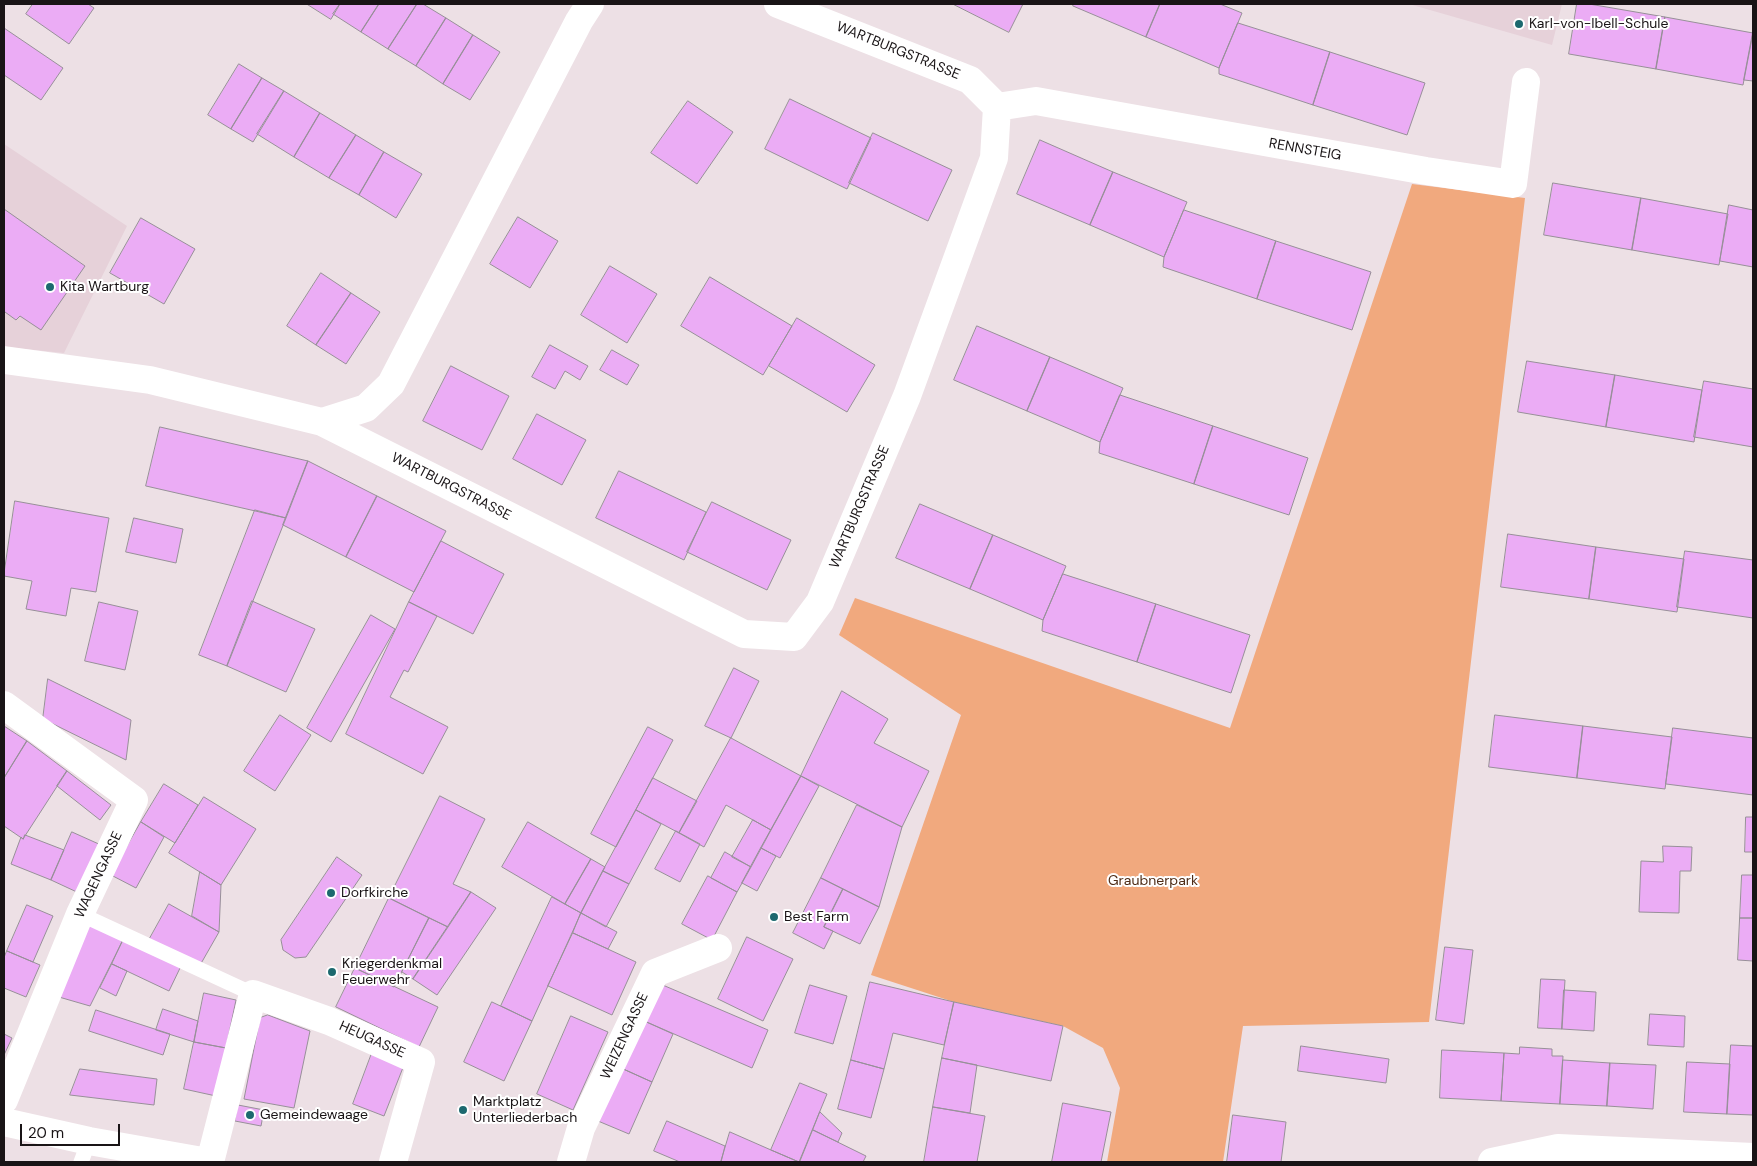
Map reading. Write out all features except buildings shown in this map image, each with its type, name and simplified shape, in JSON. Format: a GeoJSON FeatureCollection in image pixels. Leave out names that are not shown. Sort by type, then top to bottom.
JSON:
{"type":"FeatureCollection","features":[{"type":"Feature","properties":{"kind":"street"},"geometry":{"type":"LineString","coordinates":[[322,422],[366,408],[392,384],[579,21],[590,4]]}},
{"type":"Feature","properties":{"kind":"street","name":"WARTBURGSTRASSE"},"geometry":{"type":"LineString","coordinates":[[4,360],[150,380],[322,422],[744,634],[794,637],[820,602],[907,396],[994,158],[997,107],[970,80],[778,4]]}},
{"type":"Feature","properties":{"kind":"street","name":"RENNSTEIG"},"geometry":{"type":"LineString","coordinates":[[997,107],[1036,102],[1426,171],[1513,184],[1526,82]]}},
{"type":"Feature","properties":{"kind":"street","name":"WAGENGASSE"},"geometry":{"type":"LineString","coordinates":[[4,705],[134,800],[80,914],[4,1100]]}},
{"type":"Feature","properties":{"kind":"street","name":"WEIZENGASSE"},"geometry":{"type":"LineString","coordinates":[[571,1162],[581,1128],[655,973],[718,948]]}},
{"type":"Feature","properties":{"kind":"street"},"geometry":{"type":"LineString","coordinates":[[4,1122],[85,1151],[209,1162],[253,994]]}},
{"type":"Feature","properties":{"kind":"street","name":"HEUGASSE"},"geometry":{"type":"LineString","coordinates":[[253,994],[329,1021],[421,1062],[393,1162]]}},
{"type":"Feature","properties":{"kind":"street"},"geometry":{"type":"LineString","coordinates":[[1492,1162],[1558,1148],[1753,1157]]}},
{"type":"Feature","properties":{"kind":"lane","name":"HEUGASSE"},"geometry":{"type":"LineString","coordinates":[[80,914],[253,994]]}},
{"type":"Feature","properties":{"kind":"shaded area","name":"Karl-von-Ibell-Schule"},"geometry":{"type":"Polygon","coordinates":[[[1409,4],[1562,4],[1552,45],[1409,4]]]}},
{"type":"Feature","properties":{"kind":"shaded area","name":"Kita Wartburg"},"geometry":{"type":"Polygon","coordinates":[[[4,144],[127,226],[64,353],[4,347],[4,144]]]}},
{"type":"Feature","properties":{"kind":"green space","name":"Graubnerpark"},"geometry":{"type":"Polygon","coordinates":[[[1412,184],[1525,198],[1429,1022],[1243,1026],[1223,1162],[1107,1162],[1120,1088],[1103,1048],[1063,1026],[954,1002],[871,975],[961,715],[839,635],[855,598],[1230,728],[1412,184]]]}},
{"type":"Feature","properties":{"kind":"place","name":"Karl-von-Ibell-Schule"},"geometry":{"type":"Point","coordinates":[1519,24]}},
{"type":"Feature","properties":{"kind":"place","name":"Kita Wartburg"},"geometry":{"type":"Point","coordinates":[50,287]}},
{"type":"Feature","properties":{"kind":"place","name":"Dorfkirche"},"geometry":{"type":"Point","coordinates":[331,893]}},
{"type":"Feature","properties":{"kind":"place","name":"Best Farm"},"geometry":{"type":"Point","coordinates":[774,917]}},
{"type":"Feature","properties":{"kind":"place","name":"Kriegerdenkmal Feuerwehr"},"geometry":{"type":"Point","coordinates":[332,972]}},
{"type":"Feature","properties":{"kind":"place","name":"Marktplatz Unterliederbach"},"geometry":{"type":"Point","coordinates":[463,1110]}},
{"type":"Feature","properties":{"kind":"place","name":"Gemeindewaage"},"geometry":{"type":"Point","coordinates":[250,1115]}}]}
